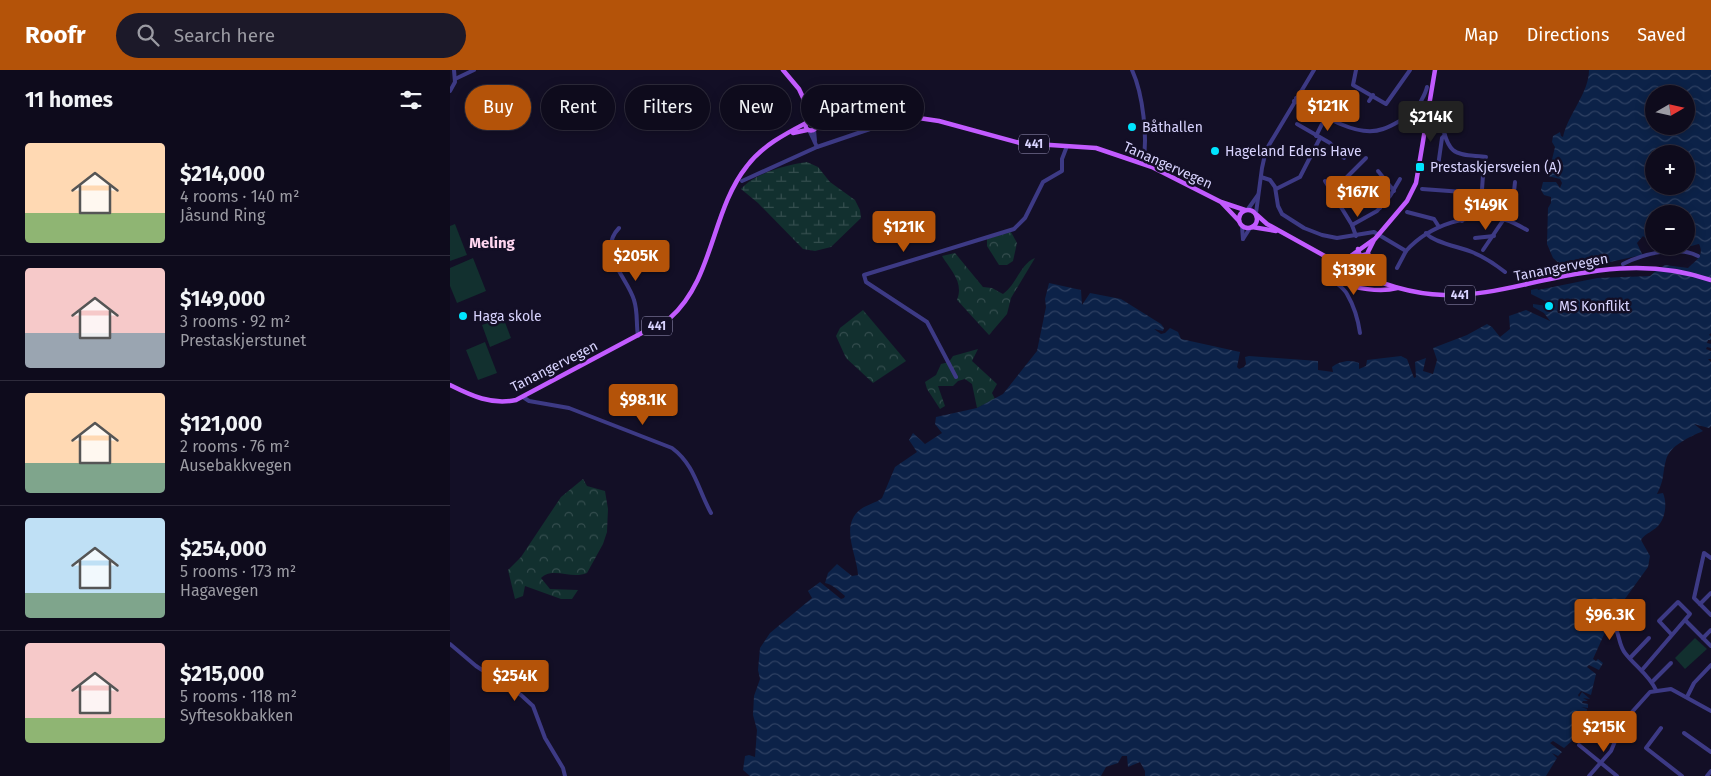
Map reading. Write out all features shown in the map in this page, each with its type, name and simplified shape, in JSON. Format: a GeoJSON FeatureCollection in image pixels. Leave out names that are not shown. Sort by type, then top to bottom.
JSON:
{"type":"FeatureCollection","features":[{"type":"Feature","properties":{"kind":"main road"},"geometry":{"type":"LineString","coordinates":[[783,70],[801,92]]}},
{"type":"Feature","properties":{"kind":"main road"},"geometry":{"type":"LineString","coordinates":[[1384,284],[1371,271],[1368,254],[1374,240],[1404,205],[1414,186],[1435,70]]}},
{"type":"Feature","properties":{"kind":"main road","name":"Tanangervegen"},"geometry":{"type":"LineString","coordinates":[[924,118],[1020,143],[1101,149],[1143,164],[1221,202],[1247,210]]}},
{"type":"Feature","properties":{"kind":"main road","name":"Tanangervegen"},"geometry":{"type":"LineString","coordinates":[[450,385],[485,400],[510,401],[523,397],[670,318],[688,299],[697,283],[721,216],[735,184],[754,158],[801,126]]}},
{"type":"Feature","properties":{"kind":"main road","name":"Tanangervegen"},"geometry":{"type":"LineString","coordinates":[[778,140],[795,132],[806,130]]}},
{"type":"Feature","properties":{"kind":"main road","name":"Tanangervegen"},"geometry":{"type":"LineString","coordinates":[[1221,202],[1241,224]]}},
{"type":"Feature","properties":{"kind":"main road"},"geometry":{"type":"LineString","coordinates":[[1241,224],[1239,216],[1247,210]]}},
{"type":"Feature","properties":{"kind":"main road","name":"441"},"geometry":{"type":"LineString","coordinates":[[1247,210],[1257,214]]}},
{"type":"Feature","properties":{"kind":"main road"},"geometry":{"type":"LineString","coordinates":[[1251,228],[1256,224],[1257,214]]}},
{"type":"Feature","properties":{"kind":"main road","name":"Tanangervegen"},"geometry":{"type":"LineString","coordinates":[[1257,214],[1284,234],[1344,266],[1384,284],[1428,294],[1462,295],[1494,291],[1598,270],[1647,267],[1677,271],[1711,280]]}},
{"type":"Feature","properties":{"kind":"main road","name":"441"},"geometry":{"type":"LineString","coordinates":[[1241,224],[1251,228]]}},
{"type":"Feature","properties":{"kind":"main road","name":"Tanangervegen"},"geometry":{"type":"LineString","coordinates":[[1251,228],[1268,229],[1284,234]]}},
{"type":"Feature","properties":{"kind":"main road"},"geometry":{"type":"LineString","coordinates":[[1374,240],[1358,248],[1349,259],[1341,273],[1342,282],[1371,290],[1398,288]]}},
{"type":"Feature","properties":{"kind":"main road"},"geometry":{"type":"LineString","coordinates":[[1358,248],[1360,256],[1368,254]]}},
{"type":"Feature","properties":{"kind":"street"},"geometry":{"type":"LineString","coordinates":[[450,92],[455,80],[454,70]]}},
{"type":"Feature","properties":{"kind":"street"},"geometry":{"type":"LineString","coordinates":[[455,80],[474,70]]}},
{"type":"Feature","properties":{"kind":"street"},"geometry":{"type":"LineString","coordinates":[[1132,70],[1140,91],[1144,137],[1143,164]]}},
{"type":"Feature","properties":{"kind":"street"},"geometry":{"type":"LineString","coordinates":[[1257,214],[1266,150],[1314,70]]}},
{"type":"Feature","properties":{"kind":"street"},"geometry":{"type":"LineString","coordinates":[[1356,70],[1352,85],[1373,95],[1386,104],[1410,70]]}},
{"type":"Feature","properties":{"kind":"street"},"geometry":{"type":"LineString","coordinates":[[1417,112],[1427,87]]}},
{"type":"Feature","properties":{"kind":"street"},"geometry":{"type":"LineString","coordinates":[[1368,101],[1373,95]]}},
{"type":"Feature","properties":{"kind":"street"},"geometry":{"type":"LineString","coordinates":[[1295,99],[1334,121],[1370,131],[1382,130],[1417,112],[1426,113],[1439,120],[1454,151],[1486,157]]}},
{"type":"Feature","properties":{"kind":"street"},"geometry":{"type":"LineString","coordinates":[[1296,124],[1330,143],[1344,158]]}},
{"type":"Feature","properties":{"kind":"street"},"geometry":{"type":"LineString","coordinates":[[1261,183],[1275,188],[1300,178],[1322,124]]}},
{"type":"Feature","properties":{"kind":"street"},"geometry":{"type":"LineString","coordinates":[[811,130],[816,145]]}},
{"type":"Feature","properties":{"kind":"street"},"geometry":{"type":"LineString","coordinates":[[742,181],[816,145],[867,130]]}},
{"type":"Feature","properties":{"kind":"street"},"geometry":{"type":"LineString","coordinates":[[1438,166],[1442,138],[1445,135]]}},
{"type":"Feature","properties":{"kind":"street"},"geometry":{"type":"LineString","coordinates":[[956,376],[927,322],[866,282],[864,275],[1014,229],[1025,218],[1043,182],[1062,171],[1062,160],[1067,146]]}},
{"type":"Feature","properties":{"kind":"street"},"geometry":{"type":"LineString","coordinates":[[1332,192],[1366,158]]}},
{"type":"Feature","properties":{"kind":"street"},"geometry":{"type":"LineString","coordinates":[[1356,169],[1359,175]]}},
{"type":"Feature","properties":{"kind":"street"},"geometry":{"type":"LineString","coordinates":[[1378,171],[1394,191]]}},
{"type":"Feature","properties":{"kind":"street"},"geometry":{"type":"LineString","coordinates":[[1480,218],[1483,175]]}},
{"type":"Feature","properties":{"kind":"street"},"geometry":{"type":"LineString","coordinates":[[1261,177],[1270,180],[1275,188],[1280,211],[1298,224],[1322,235],[1337,238],[1371,232],[1406,251]]}},
{"type":"Feature","properties":{"kind":"street"},"geometry":{"type":"LineString","coordinates":[[1352,224],[1369,217],[1380,208],[1394,191],[1400,179]]}},
{"type":"Feature","properties":{"kind":"street"},"geometry":{"type":"LineString","coordinates":[[1325,181],[1352,224],[1356,236]]}},
{"type":"Feature","properties":{"kind":"street"},"geometry":{"type":"LineString","coordinates":[[1511,221],[1515,182]]}},
{"type":"Feature","properties":{"kind":"street"},"geometry":{"type":"LineString","coordinates":[[1365,184],[1380,208]]}},
{"type":"Feature","properties":{"kind":"street"},"geometry":{"type":"LineString","coordinates":[[1438,184],[1439,190]]}},
{"type":"Feature","properties":{"kind":"street"},"geometry":{"type":"LineString","coordinates":[[1476,186],[1482,186]]}},
{"type":"Feature","properties":{"kind":"street"},"geometry":{"type":"LineString","coordinates":[[1422,189],[1463,192],[1462,221]]}},
{"type":"Feature","properties":{"kind":"street"},"geometry":{"type":"LineString","coordinates":[[1247,210],[1259,193]]}},
{"type":"Feature","properties":{"kind":"street"},"geometry":{"type":"LineString","coordinates":[[1407,212],[1415,217],[1435,220],[1439,226]]}},
{"type":"Feature","properties":{"kind":"street"},"geometry":{"type":"LineString","coordinates":[[1397,268],[1406,251],[1426,233],[1439,226],[1480,218],[1511,221],[1527,230]]}},
{"type":"Feature","properties":{"kind":"street"},"geometry":{"type":"LineString","coordinates":[[1484,250],[1504,220]]}},
{"type":"Feature","properties":{"kind":"street","name":"Tanangervegen"},"geometry":{"type":"LineString","coordinates":[[1241,224],[1243,239],[1251,228]]}},
{"type":"Feature","properties":{"kind":"street"},"geometry":{"type":"LineString","coordinates":[[618,228],[611,240],[611,251],[616,266],[634,298],[638,336]]}},
{"type":"Feature","properties":{"kind":"street"},"geometry":{"type":"LineString","coordinates":[[1426,233],[1430,238],[1473,252],[1505,272]]}},
{"type":"Feature","properties":{"kind":"street"},"geometry":{"type":"LineString","coordinates":[[1475,238],[1494,236]]}},
{"type":"Feature","properties":{"kind":"street"},"geometry":{"type":"LineString","coordinates":[[1623,264],[1676,250],[1686,251],[1698,256]]}},
{"type":"Feature","properties":{"kind":"street"},"geometry":{"type":"LineString","coordinates":[[1334,261],[1331,277],[1348,296],[1360,333]]}},
{"type":"Feature","properties":{"kind":"street"},"geometry":{"type":"LineString","coordinates":[[1498,273],[1501,268]]}},
{"type":"Feature","properties":{"kind":"street"},"geometry":{"type":"LineString","coordinates":[[523,397],[529,402],[570,408],[672,448],[680,454],[692,470],[711,513]]}},
{"type":"Feature","properties":{"kind":"street"},"geometry":{"type":"LineString","coordinates":[[1711,558],[1704,553],[1694,598],[1711,615]]}},
{"type":"Feature","properties":{"kind":"street"},"geometry":{"type":"LineString","coordinates":[[1700,604],[1711,593]]}},
{"type":"Feature","properties":{"kind":"street"},"geometry":{"type":"LineString","coordinates":[[1642,670],[1686,621],[1690,614],[1678,602],[1659,621],[1672,635]]}},
{"type":"Feature","properties":{"kind":"street"},"geometry":{"type":"LineString","coordinates":[[1686,621],[1711,646]]}},
{"type":"Feature","properties":{"kind":"street"},"geometry":{"type":"LineString","coordinates":[[1609,622],[1617,629],[1624,652],[1642,670],[1656,690]]}},
{"type":"Feature","properties":{"kind":"street"},"geometry":{"type":"LineString","coordinates":[[1703,638],[1711,630]]}},
{"type":"Feature","properties":{"kind":"street"},"geometry":{"type":"LineString","coordinates":[[1630,658],[1649,638]]}},
{"type":"Feature","properties":{"kind":"street"},"geometry":{"type":"LineString","coordinates":[[450,644],[476,666],[521,695],[533,706],[545,738],[564,768],[565,776]]}},
{"type":"Feature","properties":{"kind":"street"},"geometry":{"type":"LineString","coordinates":[[1652,682],[1671,663]]}},
{"type":"Feature","properties":{"kind":"street"},"geometry":{"type":"LineString","coordinates":[[1687,696],[1694,683],[1711,665]]}},
{"type":"Feature","properties":{"kind":"street"},"geometry":{"type":"LineString","coordinates":[[1590,776],[1614,746],[1623,722],[1645,697],[1656,690],[1671,689],[1687,696],[1711,711]]}},
{"type":"Feature","properties":{"kind":"street"},"geometry":{"type":"LineString","coordinates":[[1661,728],[1646,748],[1682,776]]}},
{"type":"Feature","properties":{"kind":"street"},"geometry":{"type":"LineString","coordinates":[[1684,733],[1711,752]]}},
{"type":"Feature","properties":{"kind":"street"},"geometry":{"type":"LineString","coordinates":[[1580,745],[1618,776]]}},
{"type":"Feature","properties":{"kind":"street"},"geometry":{"type":"LineString","coordinates":[[1707,776],[1711,771]]}},
{"type":"Feature","properties":{"kind":"green space"},"geometry":{"type":"Polygon","coordinates":[[[807,162],[818,167],[830,182],[855,200],[860,210],[861,218],[831,247],[815,251],[803,249],[758,203],[741,189],[762,174],[807,162]]]}},
{"type":"Feature","properties":{"kind":"green space"},"geometry":{"type":"Polygon","coordinates":[[[455,224],[467,255],[450,261],[450,226],[455,224]]]}},
{"type":"Feature","properties":{"kind":"green space"},"geometry":{"type":"Polygon","coordinates":[[[1011,232],[1017,243],[1013,261],[1007,265],[999,265],[987,246],[987,239],[1011,232]]]}},
{"type":"Feature","properties":{"kind":"green space"},"geometry":{"type":"Polygon","coordinates":[[[955,253],[983,287],[992,288],[1003,294],[1012,285],[1022,269],[1035,258],[1011,298],[1007,314],[989,335],[957,300],[959,294],[958,282],[942,256],[955,253]]]}},
{"type":"Feature","properties":{"kind":"green space"},"geometry":{"type":"Polygon","coordinates":[[[473,258],[486,291],[457,303],[450,286],[450,268],[473,258]]]}},
{"type":"Feature","properties":{"kind":"green space"},"geometry":{"type":"Polygon","coordinates":[[[863,310],[906,361],[873,383],[846,358],[836,336],[840,328],[863,310]]]}},
{"type":"Feature","properties":{"kind":"green space"},"geometry":{"type":"Polygon","coordinates":[[[503,317],[511,338],[490,347],[482,325],[503,317]]]}},
{"type":"Feature","properties":{"kind":"green space"},"geometry":{"type":"Polygon","coordinates":[[[485,342],[497,373],[478,380],[466,350],[485,342]]]}},
{"type":"Feature","properties":{"kind":"green space"},"geometry":{"type":"Polygon","coordinates":[[[978,349],[972,361],[997,384],[992,393],[995,399],[977,408],[972,384],[965,379],[958,381],[953,386],[938,386],[945,406],[940,409],[927,389],[925,382],[936,375],[941,364],[949,362],[953,356],[978,349]]]}},
{"type":"Feature","properties":{"kind":"green space"},"geometry":{"type":"Polygon","coordinates":[[[583,479],[587,486],[605,491],[608,509],[607,532],[603,544],[587,573],[575,575],[551,573],[541,578],[550,589],[578,590],[572,599],[561,599],[525,586],[523,596],[515,599],[508,570],[521,557],[561,497],[583,479]]]}},
{"type":"Feature","properties":{"kind":"green space"},"geometry":{"type":"Polygon","coordinates":[[[1695,638],[1707,649],[1685,669],[1675,658],[1695,638]]]}},
{"type":"Feature","properties":{"kind":"water"},"geometry":{"type":"Polygon","coordinates":[[[1589,70],[1711,70],[1711,333],[1709,335],[1711,340],[1708,340],[1707,343],[1711,344],[1711,348],[1707,347],[1706,349],[1711,351],[1711,359],[1708,359],[1711,362],[1711,426],[1709,428],[1694,424],[1703,431],[1681,442],[1668,455],[1657,494],[1663,493],[1665,508],[1663,518],[1657,527],[1641,540],[1650,556],[1648,567],[1614,614],[1603,604],[1599,607],[1611,619],[1593,659],[1596,661],[1598,659],[1603,663],[1599,670],[1589,665],[1587,667],[1596,674],[1591,695],[1581,691],[1578,695],[1579,697],[1582,692],[1590,699],[1583,698],[1588,701],[1583,701],[1582,703],[1588,704],[1588,708],[1581,707],[1587,709],[1585,727],[1581,732],[1573,728],[1580,733],[1576,737],[1571,731],[1575,738],[1564,748],[1553,741],[1550,743],[1562,752],[1558,756],[1552,753],[1557,758],[1546,776],[1145,776],[1145,771],[1140,762],[1128,767],[1127,756],[1122,756],[1118,763],[1106,767],[1101,776],[750,776],[743,770],[745,756],[755,757],[757,730],[753,715],[754,696],[760,679],[758,670],[760,648],[770,633],[812,598],[808,591],[820,582],[841,599],[844,598],[845,596],[838,590],[825,583],[828,573],[837,564],[852,576],[858,575],[850,531],[851,523],[855,516],[861,509],[882,498],[895,467],[917,452],[909,440],[913,433],[925,444],[942,433],[935,424],[936,417],[977,408],[1003,394],[1037,351],[1049,283],[1081,290],[1082,305],[1090,293],[1121,299],[1161,324],[1164,328],[1163,331],[1154,329],[1161,334],[1170,328],[1178,332],[1181,339],[1240,352],[1237,367],[1239,369],[1244,367],[1246,364],[1245,357],[1249,356],[1318,361],[1318,370],[1333,372],[1332,367],[1342,362],[1352,361],[1359,363],[1359,369],[1366,366],[1367,360],[1401,356],[1407,359],[1414,378],[1416,377],[1415,362],[1426,358],[1423,371],[1433,374],[1437,360],[1433,348],[1467,335],[1487,324],[1500,337],[1510,329],[1509,316],[1526,310],[1550,321],[1544,313],[1533,307],[1533,304],[1547,306],[1547,302],[1531,294],[1531,290],[1598,275],[1647,276],[1665,265],[1688,268],[1701,252],[1699,244],[1695,245],[1695,205],[1645,205],[1645,238],[1643,236],[1637,243],[1643,256],[1569,272],[1553,258],[1547,244],[1548,208],[1551,203],[1551,197],[1544,195],[1541,190],[1543,182],[1556,182],[1560,188],[1562,183],[1560,179],[1548,176],[1555,147],[1552,142],[1553,136],[1560,132],[1563,137],[1569,120],[1586,87],[1589,70]]]}},
{"type":"Feature","properties":{"kind":"pier"},"geometry":{"type":"Polygon","coordinates":[[[1637,256],[1641,259],[1569,274],[1566,272],[1637,256]]]}},
{"type":"Feature","properties":{"kind":"pier"},"geometry":{"type":"Polygon","coordinates":[[[1656,266],[1659,268],[1650,276],[1597,278],[1538,290],[1536,285],[1598,273],[1646,274],[1656,266]]]}},
{"type":"Feature","properties":{"kind":"place","name":"Båthallen"},"geometry":{"type":"Point","coordinates":[1132,127]}},
{"type":"Feature","properties":{"kind":"place","name":"Hageland Edens Have"},"geometry":{"type":"Point","coordinates":[1215,151]}},
{"type":"Feature","properties":{"kind":"place","name":"Prestaskjersveien (A)"},"geometry":{"type":"Point","coordinates":[1420,167]}},
{"type":"Feature","properties":{"kind":"place","name":"MS Konflikt"},"geometry":{"type":"Point","coordinates":[1549,306]}},
{"type":"Feature","properties":{"kind":"place","name":"Haga skole"},"geometry":{"type":"Point","coordinates":[463,316]}},
{"type":"Feature","properties":{"kind":"district","name":"Meling"},"geometry":{"type":"Point","coordinates":[492,243]}}]}
